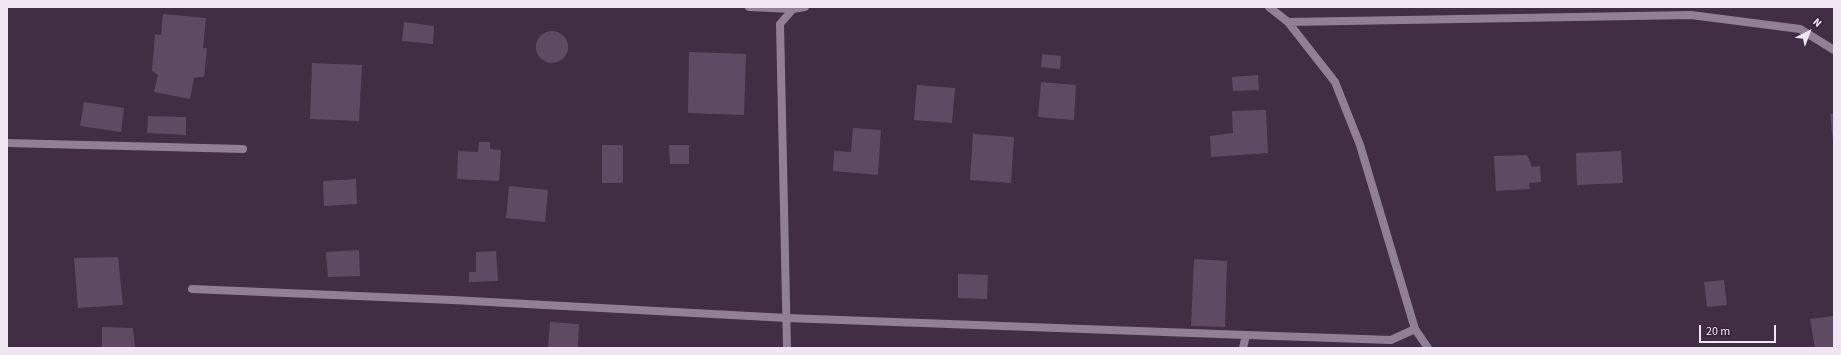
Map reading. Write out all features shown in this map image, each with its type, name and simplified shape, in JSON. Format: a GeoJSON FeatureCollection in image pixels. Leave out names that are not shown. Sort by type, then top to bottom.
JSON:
{"type":"FeatureCollection","features":[{"type":"Feature","properties":{"kind":"street"},"geometry":{"type":"LineString","coordinates":[[749,7],[792,9],[805,7]]}},
{"type":"Feature","properties":{"kind":"street"},"geometry":{"type":"LineString","coordinates":[[1269,7],[1288,22],[1335,82],[1360,145],[1415,329],[1428,348]]}},
{"type":"Feature","properties":{"kind":"street"},"geometry":{"type":"LineString","coordinates":[[787,348],[780,24],[792,9]]}},
{"type":"Feature","properties":{"kind":"street"},"geometry":{"type":"LineString","coordinates":[[1288,22],[1691,15],[1800,29],[1834,50]]}},
{"type":"Feature","properties":{"kind":"street"},"geometry":{"type":"LineString","coordinates":[[7,142],[243,149]]}},
{"type":"Feature","properties":{"kind":"street"},"geometry":{"type":"LineString","coordinates":[[192,289],[444,300],[787,318],[1391,340],[1415,329]]}},
{"type":"Feature","properties":{"kind":"street"},"geometry":{"type":"LineString","coordinates":[[1243,348],[1246,335]]}},
{"type":"Feature","properties":{"kind":"building"},"geometry":{"type":"Polygon","coordinates":[[[163,14],[206,18],[203,48],[207,48],[204,77],[194,78],[190,99],[154,92],[158,75],[152,71],[155,34],[161,35],[163,14]]]}},
{"type":"Feature","properties":{"kind":"building"},"geometry":{"type":"Polygon","coordinates":[[[404,22],[434,26],[433,44],[402,41],[404,22]]]}},
{"type":"Feature","properties":{"kind":"building"},"geometry":{"type":"Polygon","coordinates":[[[549,31],[555,31],[564,35],[568,47],[564,59],[555,63],[549,63],[540,59],[536,50],[536,44],[540,35],[549,31]]]}},
{"type":"Feature","properties":{"kind":"building"},"geometry":{"type":"Polygon","coordinates":[[[689,52],[746,54],[744,115],[688,113],[689,52]]]}},
{"type":"Feature","properties":{"kind":"building"},"geometry":{"type":"Polygon","coordinates":[[[1042,54],[1061,56],[1060,69],[1041,67],[1042,54]]]}},
{"type":"Feature","properties":{"kind":"building"},"geometry":{"type":"Polygon","coordinates":[[[312,63],[362,65],[359,121],[310,119],[312,63]]]}},
{"type":"Feature","properties":{"kind":"building"},"geometry":{"type":"Polygon","coordinates":[[[1258,75],[1259,90],[1233,91],[1232,77],[1258,75]]]}},
{"type":"Feature","properties":{"kind":"building"},"geometry":{"type":"Polygon","coordinates":[[[1041,82],[1076,85],[1074,120],[1038,117],[1041,82]]]}},
{"type":"Feature","properties":{"kind":"building"},"geometry":{"type":"Polygon","coordinates":[[[917,85],[955,88],[952,123],[914,120],[917,85]]]}},
{"type":"Feature","properties":{"kind":"building"},"geometry":{"type":"Polygon","coordinates":[[[84,102],[124,108],[121,132],[80,126],[84,102]]]}},
{"type":"Feature","properties":{"kind":"building"},"geometry":{"type":"Polygon","coordinates":[[[1266,110],[1268,153],[1211,157],[1210,136],[1233,133],[1232,111],[1266,110]]]}},
{"type":"Feature","properties":{"kind":"building"},"geometry":{"type":"Polygon","coordinates":[[[1830,114],[1834,114],[1834,141],[1833,141],[1830,114]]]}},
{"type":"Feature","properties":{"kind":"building"},"geometry":{"type":"Polygon","coordinates":[[[148,116],[186,117],[186,135],[147,133],[148,116]]]}},
{"type":"Feature","properties":{"kind":"building"},"geometry":{"type":"Polygon","coordinates":[[[853,128],[881,130],[878,175],[833,171],[834,151],[851,152],[853,128]]]}},
{"type":"Feature","properties":{"kind":"building"},"geometry":{"type":"Polygon","coordinates":[[[973,134],[1014,137],[1011,183],[970,180],[973,134]]]}},
{"type":"Feature","properties":{"kind":"building"},"geometry":{"type":"Polygon","coordinates":[[[479,142],[490,142],[490,149],[501,150],[499,181],[457,179],[458,151],[478,152],[479,142]]]}},
{"type":"Feature","properties":{"kind":"building"},"geometry":{"type":"Polygon","coordinates":[[[602,145],[623,145],[623,183],[602,183],[602,145]]]}},
{"type":"Feature","properties":{"kind":"building"},"geometry":{"type":"Polygon","coordinates":[[[669,145],[689,145],[689,164],[670,164],[669,145]]]}},
{"type":"Feature","properties":{"kind":"building"},"geometry":{"type":"Polygon","coordinates":[[[1621,151],[1623,183],[1577,185],[1576,153],[1621,151]]]}},
{"type":"Feature","properties":{"kind":"building"},"geometry":{"type":"Polygon","coordinates":[[[1527,155],[1532,167],[1540,166],[1541,182],[1529,183],[1530,189],[1496,191],[1494,156],[1527,155]]]}},
{"type":"Feature","properties":{"kind":"building"},"geometry":{"type":"Polygon","coordinates":[[[356,179],[357,204],[324,206],[323,181],[356,179]]]}},
{"type":"Feature","properties":{"kind":"building"},"geometry":{"type":"Polygon","coordinates":[[[509,186],[548,190],[545,222],[506,218],[509,186]]]}},
{"type":"Feature","properties":{"kind":"building"},"geometry":{"type":"Polygon","coordinates":[[[359,250],[360,276],[328,277],[326,252],[359,250]]]}},
{"type":"Feature","properties":{"kind":"building"},"geometry":{"type":"Polygon","coordinates":[[[496,251],[498,281],[469,282],[469,272],[476,272],[476,252],[496,251]]]}},
{"type":"Feature","properties":{"kind":"building"},"geometry":{"type":"Polygon","coordinates":[[[118,257],[123,305],[78,308],[74,258],[118,257]]]}},
{"type":"Feature","properties":{"kind":"building"},"geometry":{"type":"Polygon","coordinates":[[[1194,259],[1227,261],[1225,327],[1191,326],[1194,259]]]}},
{"type":"Feature","properties":{"kind":"building"},"geometry":{"type":"Polygon","coordinates":[[[958,274],[988,275],[987,299],[958,298],[958,274]]]}},
{"type":"Feature","properties":{"kind":"building"},"geometry":{"type":"Polygon","coordinates":[[[1724,280],[1727,305],[1707,307],[1704,282],[1724,280]]]}},
{"type":"Feature","properties":{"kind":"building"},"geometry":{"type":"Polygon","coordinates":[[[1834,316],[1834,348],[1815,348],[1810,319],[1834,316]]]}},
{"type":"Feature","properties":{"kind":"building"},"geometry":{"type":"Polygon","coordinates":[[[550,322],[579,324],[578,348],[548,348],[550,322]]]}},
{"type":"Feature","properties":{"kind":"building"},"geometry":{"type":"Polygon","coordinates":[[[102,327],[133,328],[135,347],[102,348],[102,327]]]}}]}
